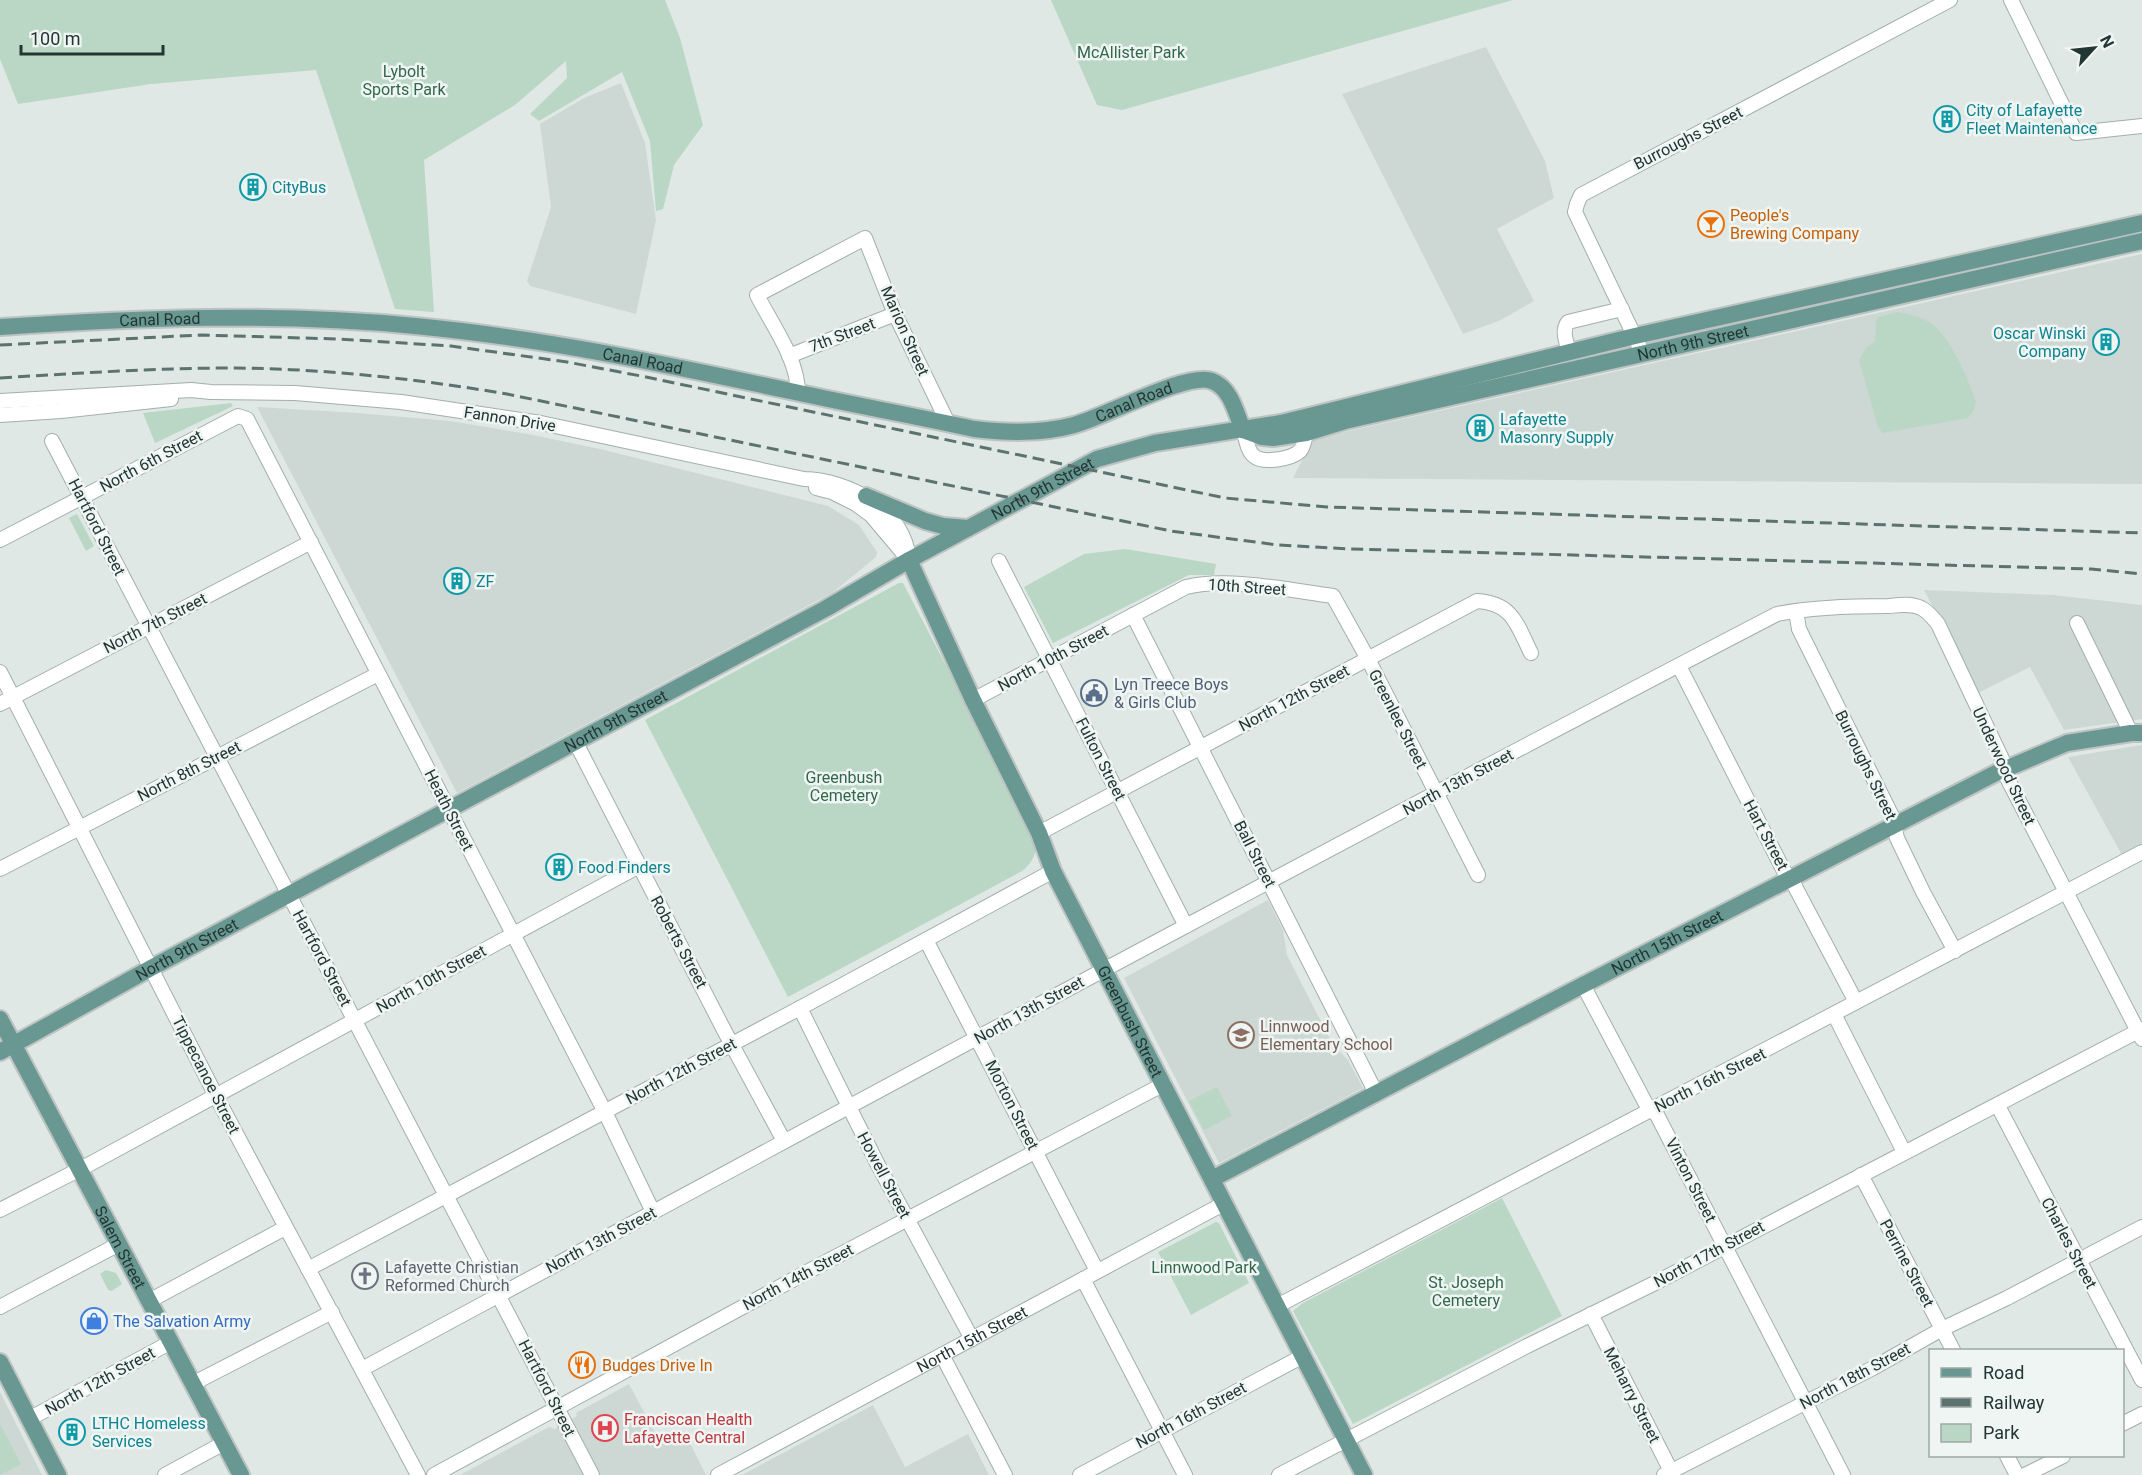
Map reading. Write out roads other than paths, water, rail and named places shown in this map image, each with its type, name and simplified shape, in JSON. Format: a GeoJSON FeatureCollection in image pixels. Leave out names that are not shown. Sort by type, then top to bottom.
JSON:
{"type":"FeatureCollection","features":[{"type":"Feature","properties":{"kind":"main road","name":"North 9th Street"},"geometry":{"type":"LineString","coordinates":[[6,1048],[151,968],[825,609],[909,560],[1096,459],[1155,443],[1281,423],[1635,336],[2142,223]]}},
{"type":"Feature","properties":{"kind":"main road","name":"North 9th Street"},"geometry":{"type":"LineString","coordinates":[[1243,430],[1262,437],[1306,433],[1345,421],[2142,241]]}},
{"type":"Feature","properties":{"kind":"main road","name":"Canal Road"},"geometry":{"type":"LineString","coordinates":[[0,327],[113,319],[213,317],[405,325],[526,340],[1001,432],[1025,433],[1048,430],[1096,418],[1173,386],[1198,379],[1211,380],[1221,386],[1229,397],[1243,430]]}},
{"type":"Feature","properties":{"kind":"main road"},"geometry":{"type":"LineString","coordinates":[[866,496],[924,521],[943,526],[969,528]]}},
{"type":"Feature","properties":{"kind":"main road","name":"Greenbush Street"},"geometry":{"type":"LineString","coordinates":[[909,560],[973,700],[1039,833],[1053,871],[1364,1475]]}},
{"type":"Feature","properties":{"kind":"main road","name":"North 15th Street"},"geometry":{"type":"LineString","coordinates":[[1212,1179],[1583,985],[2003,770],[2067,743],[2137,733]]}},
{"type":"Feature","properties":{"kind":"main road","name":"Salem Street"},"geometry":{"type":"LineString","coordinates":[[0,1019],[6,1048],[80,1170],[241,1475]]}},
{"type":"Feature","properties":{"kind":"main road"},"geometry":{"type":"LineString","coordinates":[[0,1362],[58,1475]]}},
{"type":"Feature","properties":{"kind":"street","name":"Burroughs Street"},"geometry":{"type":"LineString","coordinates":[[1643,354],[1575,212],[1581,195],[1950,0]]}},
{"type":"Feature","properties":{"kind":"street"},"geometry":{"type":"LineString","coordinates":[[2011,0],[2076,133],[2142,126]]}},
{"type":"Feature","properties":{"kind":"street","name":"Marion Street"},"geometry":{"type":"LineString","coordinates":[[789,356],[757,295],[865,238],[895,314],[948,423]]}},
{"type":"Feature","properties":{"kind":"street"},"geometry":{"type":"LineString","coordinates":[[1569,352],[1565,333],[1568,322],[1622,309]]}},
{"type":"Feature","properties":{"kind":"street","name":"7th Street"},"geometry":{"type":"LineString","coordinates":[[789,356],[895,314]]}},
{"type":"Feature","properties":{"kind":"street"},"geometry":{"type":"LineString","coordinates":[[789,356],[798,380],[798,393]]}},
{"type":"Feature","properties":{"kind":"street","name":"Fannon Drive"},"geometry":{"type":"LineString","coordinates":[[0,401],[191,390],[295,393],[401,402],[530,421],[842,485],[866,496],[889,517],[908,545],[909,560]]}},
{"type":"Feature","properties":{"kind":"street","name":"Fannon Drive"},"geometry":{"type":"LineString","coordinates":[[0,415],[192,397],[211,392]]}},
{"type":"Feature","properties":{"kind":"street","name":"North 6th Street"},"geometry":{"type":"LineString","coordinates":[[0,540],[238,416]]}},
{"type":"Feature","properties":{"kind":"street","name":"Heath Street"},"geometry":{"type":"LineString","coordinates":[[238,416],[248,419],[605,1112],[653,1212]]}},
{"type":"Feature","properties":{"kind":"street","name":"Hartford Street"},"geometry":{"type":"LineString","coordinates":[[52,441],[591,1475]]}},
{"type":"Feature","properties":{"kind":"street","name":"Fannon Drive"},"geometry":{"type":"LineString","coordinates":[[804,479],[816,488],[832,492],[856,504],[871,515],[909,560]]}},
{"type":"Feature","properties":{"kind":"street","name":"North 7th Street"},"geometry":{"type":"LineString","coordinates":[[0,704],[311,542]]}},
{"type":"Feature","properties":{"kind":"street","name":"Fulton Street"},"geometry":{"type":"LineString","coordinates":[[999,561],[1186,926]]}},
{"type":"Feature","properties":{"kind":"street","name":"10th Street"},"geometry":{"type":"LineString","coordinates":[[1133,615],[1186,587],[1203,583],[1264,587],[1333,596]]}},
{"type":"Feature","properties":{"kind":"street","name":"Greenlee Street"},"geometry":{"type":"LineString","coordinates":[[1333,596],[1368,659],[1478,875]]}},
{"type":"Feature","properties":{"kind":"street","name":"North 12th Street"},"geometry":{"type":"LineString","coordinates":[[1039,833],[1477,601],[1491,602],[1505,608],[1512,615],[1531,653]]}},
{"type":"Feature","properties":{"kind":"street","name":"Underwood Street"},"geometry":{"type":"LineString","coordinates":[[1796,610],[1913,605],[1922,608],[1938,624],[2002,759],[2003,770],[2141,1033]]}},
{"type":"Feature","properties":{"kind":"street","name":"Burroughs Street"},"geometry":{"type":"LineString","coordinates":[[1796,610],[1799,629],[1895,826],[1897,838],[1914,874],[1955,951]]}},
{"type":"Feature","properties":{"kind":"street","name":"North 13th Street"},"geometry":{"type":"LineString","coordinates":[[362,1369],[1437,793],[1777,614],[1796,610]]}},
{"type":"Feature","properties":{"kind":"street","name":"North 10th Street"},"geometry":{"type":"LineString","coordinates":[[973,700],[1133,615]]}},
{"type":"Feature","properties":{"kind":"street","name":"Ball Street"},"geometry":{"type":"LineString","coordinates":[[1133,615],[1376,1094]]}},
{"type":"Feature","properties":{"kind":"street"},"geometry":{"type":"LineString","coordinates":[[2077,623],[2137,733]]}},
{"type":"Feature","properties":{"kind":"street","name":"Hart Street"},"geometry":{"type":"LineString","coordinates":[[1679,666],[1779,861],[1791,879],[1856,1002]]}},
{"type":"Feature","properties":{"kind":"street","name":"Tippecanoe Street"},"geometry":{"type":"LineString","coordinates":[[0,672],[216,1096],[418,1475]]}},
{"type":"Feature","properties":{"kind":"street","name":"North 8th Street"},"geometry":{"type":"LineString","coordinates":[[0,869],[378,674]]}},
{"type":"Feature","properties":{"kind":"street","name":"Roberts Street"},"geometry":{"type":"LineString","coordinates":[[576,743],[784,1141]]}},
{"type":"Feature","properties":{"kind":"street","name":"North 16th Street"},"geometry":{"type":"LineString","coordinates":[[1277,1306],[2142,852]]}},
{"type":"Feature","properties":{"kind":"street","name":"North 10th Street"},"geometry":{"type":"LineString","coordinates":[[0,1210],[80,1170],[639,866]]}},
{"type":"Feature","properties":{"kind":"street","name":"North 12th Street"},"geometry":{"type":"LineString","coordinates":[[308,1269],[1053,871]]}},
{"type":"Feature","properties":{"kind":"street","name":"Morton Street"},"geometry":{"type":"LineString","coordinates":[[926,940],[1098,1271]]}},
{"type":"Feature","properties":{"kind":"street","name":"Vinton Street"},"geometry":{"type":"LineString","coordinates":[[1583,985],[1646,1104],[1657,1115],[1843,1475]]}},
{"type":"Feature","properties":{"kind":"street","name":"Howell Street"},"geometry":{"type":"LineString","coordinates":[[800,1008],[848,1107],[972,1339]]}},
{"type":"Feature","properties":{"kind":"street"},"geometry":{"type":"LineString","coordinates":[[1834,1014],[1904,1152]]}},
{"type":"Feature","properties":{"kind":"street","name":"North 17th Street"},"geometry":{"type":"LineString","coordinates":[[1279,1475],[1657,1282],[1904,1152],[2141,1033]]}},
{"type":"Feature","properties":{"kind":"street","name":"North 14th Street"},"geometry":{"type":"LineString","coordinates":[[434,1475],[807,1272],[1164,1084]]}},
{"type":"Feature","properties":{"kind":"street","name":"Charles Street"},"geometry":{"type":"LineString","coordinates":[[1998,1106],[2142,1380]]}},
{"type":"Feature","properties":{"kind":"street","name":"Perrine Street"},"geometry":{"type":"LineString","coordinates":[[1861,1175],[1952,1349]]}},
{"type":"Feature","properties":{"kind":"street","name":"North 15th Street"},"geometry":{"type":"LineString","coordinates":[[718,1475],[1225,1203]]}},
{"type":"Feature","properties":{"kind":"street","name":"North 18th Street"},"geometry":{"type":"LineString","coordinates":[[1670,1474],[1874,1368],[1942,1329],[2007,1298],[2142,1227]]}},
{"type":"Feature","properties":{"kind":"street"},"geometry":{"type":"LineString","coordinates":[[148,1301],[285,1228]]}},
{"type":"Feature","properties":{"kind":"street"},"geometry":{"type":"LineString","coordinates":[[0,1307],[118,1244]]}},
{"type":"Feature","properties":{"kind":"street"},"geometry":{"type":"LineString","coordinates":[[1083,1279],[1185,1475]]}},
{"type":"Feature","properties":{"kind":"street"},"geometry":{"type":"LineString","coordinates":[[192,1384],[332,1312]]}},
{"type":"Feature","properties":{"kind":"street","name":"Meharry Street"},"geometry":{"type":"LineString","coordinates":[[1591,1314],[1670,1474]]}},
{"type":"Feature","properties":{"kind":"street","name":"North 12th Street"},"geometry":{"type":"LineString","coordinates":[[29,1419],[171,1342]]}},
{"type":"Feature","properties":{"kind":"street"},"geometry":{"type":"LineString","coordinates":[[942,1355],[1005,1475]]}},
{"type":"Feature","properties":{"kind":"street","name":"North 16th Street"},"geometry":{"type":"LineString","coordinates":[[1080,1475],[1303,1356]]}},
{"type":"Feature","properties":{"kind":"street"},"geometry":{"type":"LineString","coordinates":[[2124,1423],[2142,1414]]}},
{"type":"Feature","properties":{"kind":"street"},"geometry":{"type":"LineString","coordinates":[[165,1475],[224,1443]]}},
{"type":"Feature","properties":{"kind":"street"},"geometry":{"type":"LineString","coordinates":[[2008,1457],[2018,1475]]}},
{"type":"Feature","properties":{"kind":"street"},"geometry":{"type":"LineString","coordinates":[[2025,1475],[2059,1457]]}},
{"type":"Feature","properties":{"kind":"railway"},"geometry":{"type":"LineString","coordinates":[[0,345],[201,335],[338,339],[451,346],[567,362],[641,376],[1225,498],[1327,507],[2142,533]]}},
{"type":"Feature","properties":{"kind":"railway"},"geometry":{"type":"LineString","coordinates":[[0,378],[236,368],[338,373],[440,384],[507,394],[1171,531],[1278,545],[1350,549],[2091,569],[2142,574]]}},
{"type":"Feature","properties":{"kind":"place","name":"City of Lafayette Fleet Maintenance"},"geometry":{"type":"Point","coordinates":[1947,119]}},
{"type":"Feature","properties":{"kind":"place","name":"CityBus"},"geometry":{"type":"Point","coordinates":[253,187]}},
{"type":"Feature","properties":{"kind":"place","name":"People's Brewing Company"},"geometry":{"type":"Point","coordinates":[1711,224]}},
{"type":"Feature","properties":{"kind":"place","name":"Oscar Winski Company"},"geometry":{"type":"Point","coordinates":[2106,342]}},
{"type":"Feature","properties":{"kind":"place","name":"Lafayette Masonry Supply"},"geometry":{"type":"Point","coordinates":[1480,428]}},
{"type":"Feature","properties":{"kind":"place","name":"ZF"},"geometry":{"type":"Point","coordinates":[457,581]}},
{"type":"Feature","properties":{"kind":"place","name":"Lyn Treece Boys & Girls Club"},"geometry":{"type":"Point","coordinates":[1094,693]}},
{"type":"Feature","properties":{"kind":"place","name":"Food Finders"},"geometry":{"type":"Point","coordinates":[559,867]}},
{"type":"Feature","properties":{"kind":"place","name":"Linnwood Elementary School"},"geometry":{"type":"Point","coordinates":[1241,1035]}},
{"type":"Feature","properties":{"kind":"place","name":"Lafayette Christian Reformed Church"},"geometry":{"type":"Point","coordinates":[365,1276]}},
{"type":"Feature","properties":{"kind":"place","name":"The Salvation Army"},"geometry":{"type":"Point","coordinates":[94,1321]}},
{"type":"Feature","properties":{"kind":"place","name":"Budges Drive In"},"geometry":{"type":"Point","coordinates":[582,1365]}},
{"type":"Feature","properties":{"kind":"place","name":"Franciscan Health Lafayette Central"},"geometry":{"type":"Point","coordinates":[605,1428]}},
{"type":"Feature","properties":{"kind":"place","name":"LTHC Homeless Services"},"geometry":{"type":"Point","coordinates":[72,1432]}},
{"type":"Feature","properties":{"kind":"park label","name":"McAllister Park"},"geometry":{"type":"Point","coordinates":[1131,52]}},
{"type":"Feature","properties":{"kind":"park label","name":"Lybolt Sports Park"},"geometry":{"type":"Point","coordinates":[404,80]}},
{"type":"Feature","properties":{"kind":"park label","name":"Greenbush Cemetery"},"geometry":{"type":"Point","coordinates":[844,786]}},
{"type":"Feature","properties":{"kind":"park label","name":"Linnwood Park"},"geometry":{"type":"Point","coordinates":[1204,1267]}},
{"type":"Feature","properties":{"kind":"park label","name":"St. Joseph Cemetery"},"geometry":{"type":"Point","coordinates":[1466,1291]}}]}
